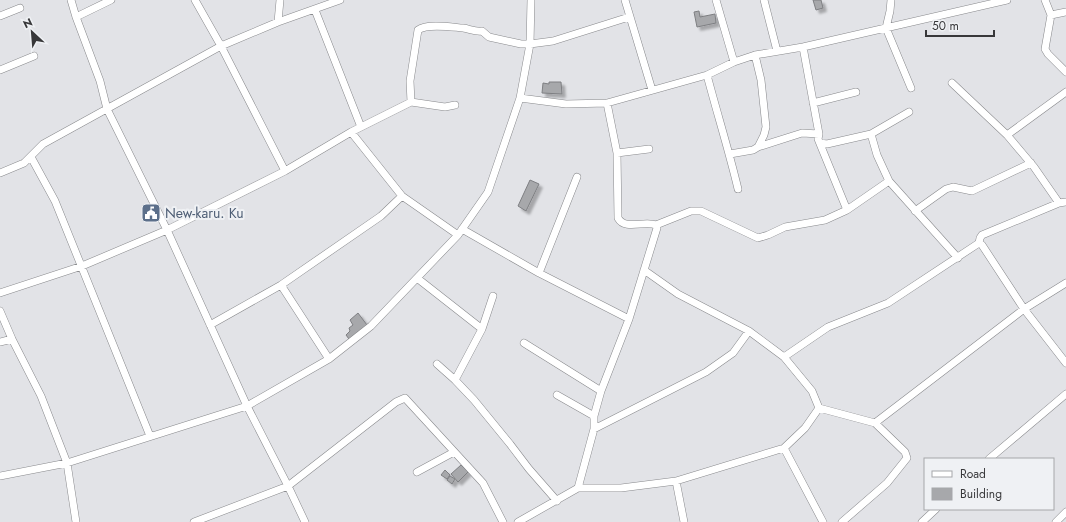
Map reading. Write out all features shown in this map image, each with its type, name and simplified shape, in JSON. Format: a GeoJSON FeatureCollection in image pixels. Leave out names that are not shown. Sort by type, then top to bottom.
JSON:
{"type":"FeatureCollection","features":[{"type":"Feature","properties":{"kind":"street"},"geometry":{"type":"LineString","coordinates":[[71,0],[76,18],[100,81],[107,109],[167,230],[247,406],[305,522]]}},
{"type":"Feature","properties":{"kind":"street"},"geometry":{"type":"LineString","coordinates":[[76,18],[111,0]]}},
{"type":"Feature","properties":{"kind":"street"},"geometry":{"type":"LineString","coordinates":[[195,0],[221,46],[285,171]]}},
{"type":"Feature","properties":{"kind":"street"},"geometry":{"type":"LineString","coordinates":[[278,22],[280,0]]}},
{"type":"Feature","properties":{"kind":"street"},"geometry":{"type":"LineString","coordinates":[[0,173],[24,163],[43,144],[221,46],[278,22],[340,0]]}},
{"type":"Feature","properties":{"kind":"street"},"geometry":{"type":"LineString","coordinates":[[0,476],[67,463],[247,406],[330,359],[371,326],[460,232],[488,192],[520,98],[530,44],[532,0]]}},
{"type":"Feature","properties":{"kind":"street"},"geometry":{"type":"LineString","coordinates":[[624,0],[652,90]]}},
{"type":"Feature","properties":{"kind":"street"},"geometry":{"type":"LineString","coordinates":[[716,0],[734,62]]}},
{"type":"Feature","properties":{"kind":"street"},"geometry":{"type":"LineString","coordinates":[[764,0],[776,51]]}},
{"type":"Feature","properties":{"kind":"street"},"geometry":{"type":"LineString","coordinates":[[891,0],[886,28],[911,88]]}},
{"type":"Feature","properties":{"kind":"street"},"geometry":{"type":"LineString","coordinates":[[520,98],[566,104],[607,103],[707,75],[734,62],[755,55],[803,47],[1007,0]]}},
{"type":"Feature","properties":{"kind":"street"},"geometry":{"type":"LineString","coordinates":[[1044,0],[1051,15],[1045,49],[1066,72]]}},
{"type":"Feature","properties":{"kind":"street"},"geometry":{"type":"LineString","coordinates":[[0,16],[20,8]]}},
{"type":"Feature","properties":{"kind":"street"},"geometry":{"type":"LineString","coordinates":[[315,10],[361,127]]}},
{"type":"Feature","properties":{"kind":"street"},"geometry":{"type":"LineString","coordinates":[[1051,15],[1066,12]]}},
{"type":"Feature","properties":{"kind":"street"},"geometry":{"type":"LineString","coordinates":[[411,102],[410,81],[418,30],[422,27],[465,28],[482,31],[489,37],[521,44],[530,44],[552,41],[629,16]]}},
{"type":"Feature","properties":{"kind":"street"},"geometry":{"type":"LineString","coordinates":[[803,47],[819,134],[818,139],[847,210]]}},
{"type":"Feature","properties":{"kind":"street"},"geometry":{"type":"LineString","coordinates":[[755,55],[761,80],[766,127],[758,147]]}},
{"type":"Feature","properties":{"kind":"street"},"geometry":{"type":"LineString","coordinates":[[0,70],[34,56]]}},
{"type":"Feature","properties":{"kind":"street"},"geometry":{"type":"LineString","coordinates":[[707,75],[730,154],[738,189]]}},
{"type":"Feature","properties":{"kind":"street"},"geometry":{"type":"LineString","coordinates":[[784,357],[828,327],[888,303],[979,243],[982,235],[1062,202],[1006,135],[952,83]]}},
{"type":"Feature","properties":{"kind":"street"},"geometry":{"type":"LineString","coordinates":[[813,103],[856,92]]}},
{"type":"Feature","properties":{"kind":"street"},"geometry":{"type":"LineString","coordinates":[[1006,135],[1066,92]]}},
{"type":"Feature","properties":{"kind":"street"},"geometry":{"type":"LineString","coordinates":[[0,293],[82,266],[167,230],[285,171],[351,132],[411,102],[445,107],[455,105]]}},
{"type":"Feature","properties":{"kind":"street"},"geometry":{"type":"LineString","coordinates":[[607,103],[617,153],[618,218],[623,223],[635,225],[652,223],[656,225],[690,211],[701,211],[758,238],[785,227],[825,220],[847,210],[889,182]]}},
{"type":"Feature","properties":{"kind":"street"},"geometry":{"type":"LineString","coordinates":[[820,143],[827,144],[870,134],[909,112]]}},
{"type":"Feature","properties":{"kind":"street"},"geometry":{"type":"LineString","coordinates":[[351,132],[402,196],[460,232],[629,319]]}},
{"type":"Feature","properties":{"kind":"street"},"geometry":{"type":"LineString","coordinates":[[730,154],[753,150],[802,133],[819,134]]}},
{"type":"Feature","properties":{"kind":"street"},"geometry":{"type":"LineString","coordinates":[[870,134],[877,155],[889,182],[958,258]]}},
{"type":"Feature","properties":{"kind":"street"},"geometry":{"type":"LineString","coordinates":[[764,135],[770,143]]}},
{"type":"Feature","properties":{"kind":"street"},"geometry":{"type":"LineString","coordinates":[[617,153],[649,148]]}},
{"type":"Feature","properties":{"kind":"street"},"geometry":{"type":"LineString","coordinates":[[30,157],[55,201],[150,436]]}},
{"type":"Feature","properties":{"kind":"street"},"geometry":{"type":"LineString","coordinates":[[915,211],[946,189],[953,188],[972,191],[1030,163]]}},
{"type":"Feature","properties":{"kind":"street"},"geometry":{"type":"LineString","coordinates":[[539,273],[577,177]]}},
{"type":"Feature","properties":{"kind":"street"},"geometry":{"type":"LineString","coordinates":[[210,325],[281,285],[381,216],[402,196]]}},
{"type":"Feature","properties":{"kind":"street"},"geometry":{"type":"LineString","coordinates":[[578,488],[594,429],[594,416],[602,390],[629,319],[657,228],[656,225]]}},
{"type":"Feature","properties":{"kind":"street"},"geometry":{"type":"LineString","coordinates":[[979,243],[982,245],[1024,309],[1066,363]]}},
{"type":"Feature","properties":{"kind":"street"},"geometry":{"type":"LineString","coordinates":[[644,270],[678,294],[748,331],[784,357],[812,391],[819,408]]}},
{"type":"Feature","properties":{"kind":"street"},"geometry":{"type":"LineString","coordinates":[[417,278],[482,329]]}},
{"type":"Feature","properties":{"kind":"street"},"geometry":{"type":"LineString","coordinates":[[875,423],[1024,309],[1066,283]]}},
{"type":"Feature","properties":{"kind":"street"},"geometry":{"type":"LineString","coordinates":[[281,285],[330,359]]}},
{"type":"Feature","properties":{"kind":"street"},"geometry":{"type":"LineString","coordinates":[[455,380],[482,329],[493,296]]}},
{"type":"Feature","properties":{"kind":"street"},"geometry":{"type":"LineString","coordinates":[[0,311],[12,339],[41,396],[67,463],[76,522]]}},
{"type":"Feature","properties":{"kind":"street"},"geometry":{"type":"LineString","coordinates":[[594,429],[706,372],[733,353],[748,331]]}},
{"type":"Feature","properties":{"kind":"street"},"geometry":{"type":"LineString","coordinates":[[0,342],[12,339]]}},
{"type":"Feature","properties":{"kind":"street"},"geometry":{"type":"LineString","coordinates":[[524,343],[602,390]]}},
{"type":"Feature","properties":{"kind":"street"},"geometry":{"type":"LineString","coordinates":[[437,364],[455,380],[510,444],[528,469],[557,500]]}},
{"type":"Feature","properties":{"kind":"street"},"geometry":{"type":"LineString","coordinates":[[990,458],[1066,394]]}},
{"type":"Feature","properties":{"kind":"street"},"geometry":{"type":"LineString","coordinates":[[558,396],[594,416]]}},
{"type":"Feature","properties":{"kind":"street"},"geometry":{"type":"LineString","coordinates":[[194,522],[214,519],[288,486],[396,402],[405,398],[483,483],[503,522]]}},
{"type":"Feature","properties":{"kind":"street"},"geometry":{"type":"LineString","coordinates":[[819,408],[875,423],[905,452],[907,458],[887,483],[842,522]]}},
{"type":"Feature","properties":{"kind":"street"},"geometry":{"type":"LineString","coordinates":[[518,522],[578,488],[621,488],[676,481],[784,448],[805,428],[819,408]]}},
{"type":"Feature","properties":{"kind":"street"},"geometry":{"type":"LineString","coordinates":[[784,448],[823,522]]}},
{"type":"Feature","properties":{"kind":"street"},"geometry":{"type":"LineString","coordinates":[[417,472],[454,452]]}},
{"type":"Feature","properties":{"kind":"street"},"geometry":{"type":"LineString","coordinates":[[676,481],[684,522]]}},
{"type":"Feature","properties":{"kind":"street"},"geometry":{"type":"LineString","coordinates":[[922,522],[935,510]]}},
{"type":"Feature","properties":{"kind":"street"},"geometry":{"type":"LineString","coordinates":[[1056,522],[1066,512]]}},
{"type":"Feature","properties":{"kind":"building"},"geometry":{"type":"Polygon","coordinates":[[[813,0],[821,0],[823,8],[816,10],[813,0]]]}},
{"type":"Feature","properties":{"kind":"building"},"geometry":{"type":"Polygon","coordinates":[[[699,11],[700,17],[715,14],[716,23],[697,27],[694,12],[699,11]]]}},
{"type":"Feature","properties":{"kind":"building"},"geometry":{"type":"Polygon","coordinates":[[[549,82],[561,82],[562,94],[542,93],[543,83],[549,84],[549,82]]]}},
{"type":"Feature","properties":{"kind":"building"},"geometry":{"type":"Polygon","coordinates":[[[530,180],[539,184],[526,211],[518,206],[530,180]]]}},
{"type":"Feature","properties":{"kind":"building"},"geometry":{"type":"Polygon","coordinates":[[[358,313],[367,325],[349,339],[346,335],[350,331],[349,328],[353,325],[350,320],[358,313]]]}},
{"type":"Feature","properties":{"kind":"building"},"geometry":{"type":"Polygon","coordinates":[[[461,465],[468,472],[458,482],[451,474],[461,465]]]}},
{"type":"Feature","properties":{"kind":"building"},"geometry":{"type":"Polygon","coordinates":[[[445,470],[450,475],[447,479],[441,475],[445,470]]]}},
{"type":"Feature","properties":{"kind":"building"},"geometry":{"type":"Polygon","coordinates":[[[450,476],[455,479],[452,484],[447,480],[450,476]]]}},
{"type":"Feature","properties":{"kind":"place","name":"New-karu. Ku"},"geometry":{"type":"Point","coordinates":[151,213]}}]}
